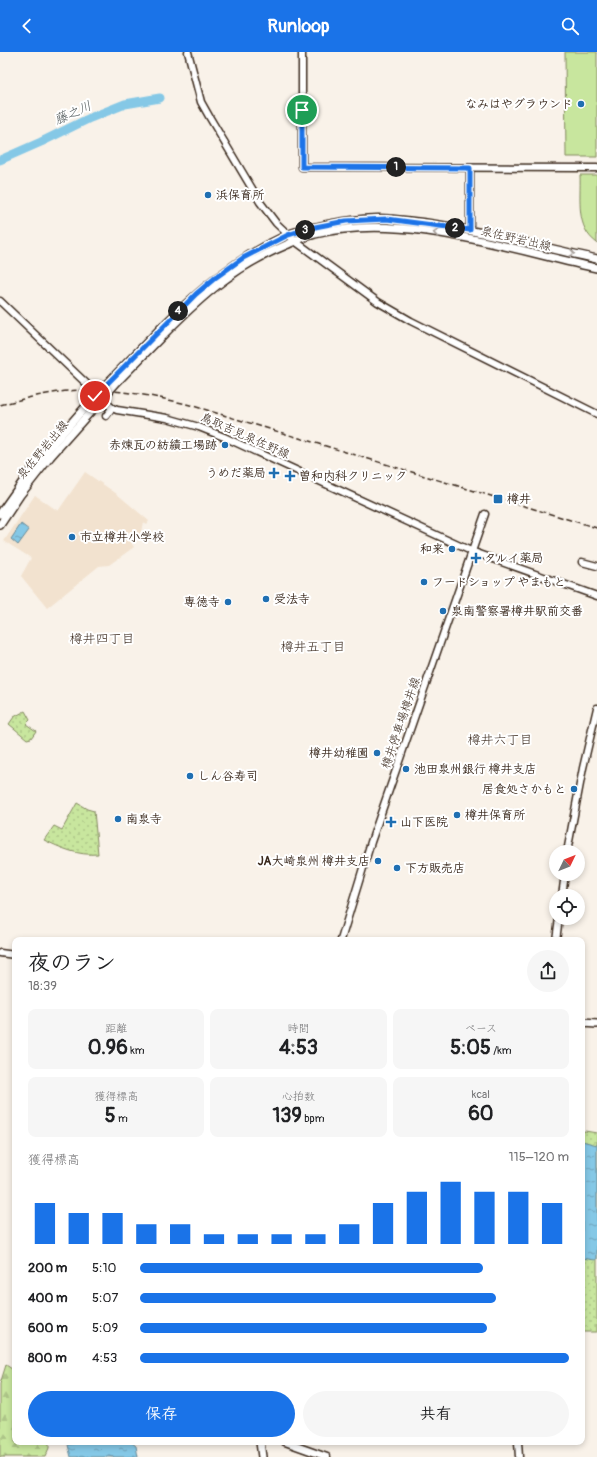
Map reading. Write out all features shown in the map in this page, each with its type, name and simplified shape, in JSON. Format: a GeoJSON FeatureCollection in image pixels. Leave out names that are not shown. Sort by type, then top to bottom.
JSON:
{"type":"FeatureCollection","features":[{"type":"Feature","properties":{"kind":"main road","name":"泉佐野岩出線"},"geometry":{"type":"LineString","coordinates":[[0,514],[29,472],[116,382],[196,294],[243,258],[288,235],[310,228],[346,221],[387,219],[470,230],[597,259]]}},
{"type":"Feature","properties":{"kind":"main road","name":"泉佐野岩出線"},"geometry":{"type":"LineString","coordinates":[[165,328],[219,283],[266,253],[314,234],[343,229],[412,229],[455,236],[597,268]]}},
{"type":"Feature","properties":{"kind":"main road","name":"泉佐野岩出線"},"geometry":{"type":"LineString","coordinates":[[0,525],[47,455]]}},
{"type":"Feature","properties":{"kind":"main road"},"geometry":{"type":"LineString","coordinates":[[585,1023],[597,1024]]}},
{"type":"Feature","properties":{"kind":"main road"},"geometry":{"type":"LineString","coordinates":[[260,1445],[262,1457]]}},
{"type":"Feature","properties":{"kind":"street"},"geometry":{"type":"LineString","coordinates":[[188,52],[201,102],[260,202],[276,223],[288,235],[378,302],[410,321],[597,414]]}},
{"type":"Feature","properties":{"kind":"street"},"geometry":{"type":"LineString","coordinates":[[302,52],[302,167],[597,168]]}},
{"type":"Feature","properties":{"kind":"street"},"geometry":{"type":"LineString","coordinates":[[470,168],[470,230]]}},
{"type":"Feature","properties":{"kind":"street"},"geometry":{"type":"LineString","coordinates":[[0,301],[112,408],[106,416]]}},
{"type":"Feature","properties":{"kind":"street","name":"鳥取吉見泉佐野線"},"geometry":{"type":"LineString","coordinates":[[112,408],[116,410],[167,418],[199,427],[224,437],[471,551],[597,596]]}},
{"type":"Feature","properties":{"kind":"street","name":"樽井停車場樽井線"},"geometry":{"type":"LineString","coordinates":[[342,937],[371,842],[484,514]]}},
{"type":"Feature","properties":{"kind":"street"},"geometry":{"type":"LineString","coordinates":[[582,562],[597,566]]}},
{"type":"Feature","properties":{"kind":"street"},"geometry":{"type":"LineString","coordinates":[[568,845],[583,768],[597,708]]}},
{"type":"Feature","properties":{"kind":"street"},"geometry":{"type":"LineString","coordinates":[[556,937],[558,925]]}},
{"type":"Feature","properties":{"kind":"street"},"geometry":{"type":"LineString","coordinates":[[0,953],[12,955]]}},
{"type":"Feature","properties":{"kind":"street"},"geometry":{"type":"LineString","coordinates":[[293,1445],[326,1457]]}},
{"type":"Feature","properties":{"kind":"street"},"geometry":{"type":"LineString","coordinates":[[518,1445],[519,1457]]}},
{"type":"Feature","properties":{"kind":"shaded area","name":"市立樽井小学校"},"geometry":{"type":"Polygon","coordinates":[[[85,472],[117,494],[149,521],[147,524],[143,522],[141,532],[131,543],[134,547],[109,565],[99,566],[47,608],[21,576],[31,558],[4,541],[35,495],[58,511],[85,472]]]}},
{"type":"Feature","properties":{"kind":"green space","name":"なみはやグラウンド"},"geometry":{"type":"Polygon","coordinates":[[[565,52],[597,52],[597,157],[566,157],[565,52]]]}},
{"type":"Feature","properties":{"kind":"green space"},"geometry":{"type":"Polygon","coordinates":[[[580,175],[597,175],[597,243],[590,237],[582,221],[580,203],[580,175]]]}},
{"type":"Feature","properties":{"kind":"green space"},"geometry":{"type":"Polygon","coordinates":[[[25,711],[30,720],[26,724],[36,731],[31,738],[27,739],[9,724],[14,717],[25,711]]]}},
{"type":"Feature","properties":{"kind":"green space"},"geometry":{"type":"Polygon","coordinates":[[[77,803],[94,811],[98,854],[77,853],[44,840],[54,826],[62,830],[77,803]]]}},
{"type":"Feature","properties":{"kind":"green space"},"geometry":{"type":"Polygon","coordinates":[[[585,1131],[597,1133],[597,1332],[585,1332],[585,1131]]]}},
{"type":"Feature","properties":{"kind":"green space"},"geometry":{"type":"Polygon","coordinates":[[[6,1365],[12,1369],[12,1445],[49,1445],[45,1457],[0,1457],[0,1384],[6,1365]]]}},
{"type":"Feature","properties":{"kind":"water"},"geometry":{"type":"Polygon","coordinates":[[[21,524],[29,530],[18,545],[11,539],[21,524]]]}},
{"type":"Feature","properties":{"kind":"water"},"geometry":{"type":"Polygon","coordinates":[[[585,1142],[597,1145],[597,1259],[585,1258],[585,1142]]]}},
{"type":"Feature","properties":{"kind":"water"},"geometry":{"type":"Polygon","coordinates":[[[68,1445],[135,1445],[138,1457],[71,1457],[68,1445]]]}},
{"type":"Feature","properties":{"kind":"waterway","name":"藤之川"},"geometry":{"type":"LineString","coordinates":[[0,160],[90,118],[125,104],[160,98]]}},
{"type":"Feature","properties":{"kind":"railway"},"geometry":{"type":"LineString","coordinates":[[0,405],[50,393],[81,390],[122,392],[163,399],[190,405],[597,528]]}},
{"type":"Feature","properties":{"kind":"place","name":"なみはやグラウンド"},"geometry":{"type":"Point","coordinates":[581,104]}},
{"type":"Feature","properties":{"kind":"place","name":"浜保育所"},"geometry":{"type":"Point","coordinates":[208,195]}},
{"type":"Feature","properties":{"kind":"place","name":"赤煉瓦の紡績工場跡"},"geometry":{"type":"Point","coordinates":[225,445]}},
{"type":"Feature","properties":{"kind":"place","name":"うめだ薬局"},"geometry":{"type":"Point","coordinates":[274,473]}},
{"type":"Feature","properties":{"kind":"place","name":"曽和内科クリニック"},"geometry":{"type":"Point","coordinates":[290,476]}},
{"type":"Feature","properties":{"kind":"place","name":"樽井"},"geometry":{"type":"Point","coordinates":[498,499]}},
{"type":"Feature","properties":{"kind":"place","name":"市立樽井小学校"},"geometry":{"type":"Point","coordinates":[72,537]}},
{"type":"Feature","properties":{"kind":"place","name":"和来"},"geometry":{"type":"Point","coordinates":[452,549]}},
{"type":"Feature","properties":{"kind":"place","name":"タルイ薬局"},"geometry":{"type":"Point","coordinates":[476,558]}},
{"type":"Feature","properties":{"kind":"place","name":"フードショップ やまもと"},"geometry":{"type":"Point","coordinates":[424,582]}},
{"type":"Feature","properties":{"kind":"place","name":"受法寺"},"geometry":{"type":"Point","coordinates":[266,599]}},
{"type":"Feature","properties":{"kind":"place","name":"専徳寺"},"geometry":{"type":"Point","coordinates":[228,602]}},
{"type":"Feature","properties":{"kind":"place","name":"泉南警察署樽井駅前交番"},"geometry":{"type":"Point","coordinates":[443,611]}},
{"type":"Feature","properties":{"kind":"place","name":"樽井幼稚園"},"geometry":{"type":"Point","coordinates":[377,753]}},
{"type":"Feature","properties":{"kind":"place","name":"池田泉州銀行 樽井支店"},"geometry":{"type":"Point","coordinates":[406,769]}},
{"type":"Feature","properties":{"kind":"place","name":"しん谷寿司"},"geometry":{"type":"Point","coordinates":[190,776]}},
{"type":"Feature","properties":{"kind":"place","name":"居食処さかもと"},"geometry":{"type":"Point","coordinates":[574,789]}},
{"type":"Feature","properties":{"kind":"place","name":"樽井保育所"},"geometry":{"type":"Point","coordinates":[457,815]}},
{"type":"Feature","properties":{"kind":"place","name":"南泉寺"},"geometry":{"type":"Point","coordinates":[118,819]}},
{"type":"Feature","properties":{"kind":"place","name":"山下医院"},"geometry":{"type":"Point","coordinates":[391,822]}},
{"type":"Feature","properties":{"kind":"place","name":"JA大崎泉州 樽井支店"},"geometry":{"type":"Point","coordinates":[378,861]}},
{"type":"Feature","properties":{"kind":"place","name":"下方販売店"},"geometry":{"type":"Point","coordinates":[397,868]}},
{"type":"Feature","properties":{"kind":"district","name":"樽井四丁目"},"geometry":{"type":"Point","coordinates":[102,639]}},
{"type":"Feature","properties":{"kind":"district","name":"樽井五丁目"},"geometry":{"type":"Point","coordinates":[313,647]}},
{"type":"Feature","properties":{"kind":"district","name":"樽井六丁目"},"geometry":{"type":"Point","coordinates":[500,740]}},
{"type":"Feature","properties":{"kind":"route"},"geometry":{"type":"LineString","coordinates":[[95,396],[163,326],[215,278],[243,258],[288,235],[310,228],[346,221],[387,219],[470,230],[470,168],[302,167],[302,110]]}}]}
